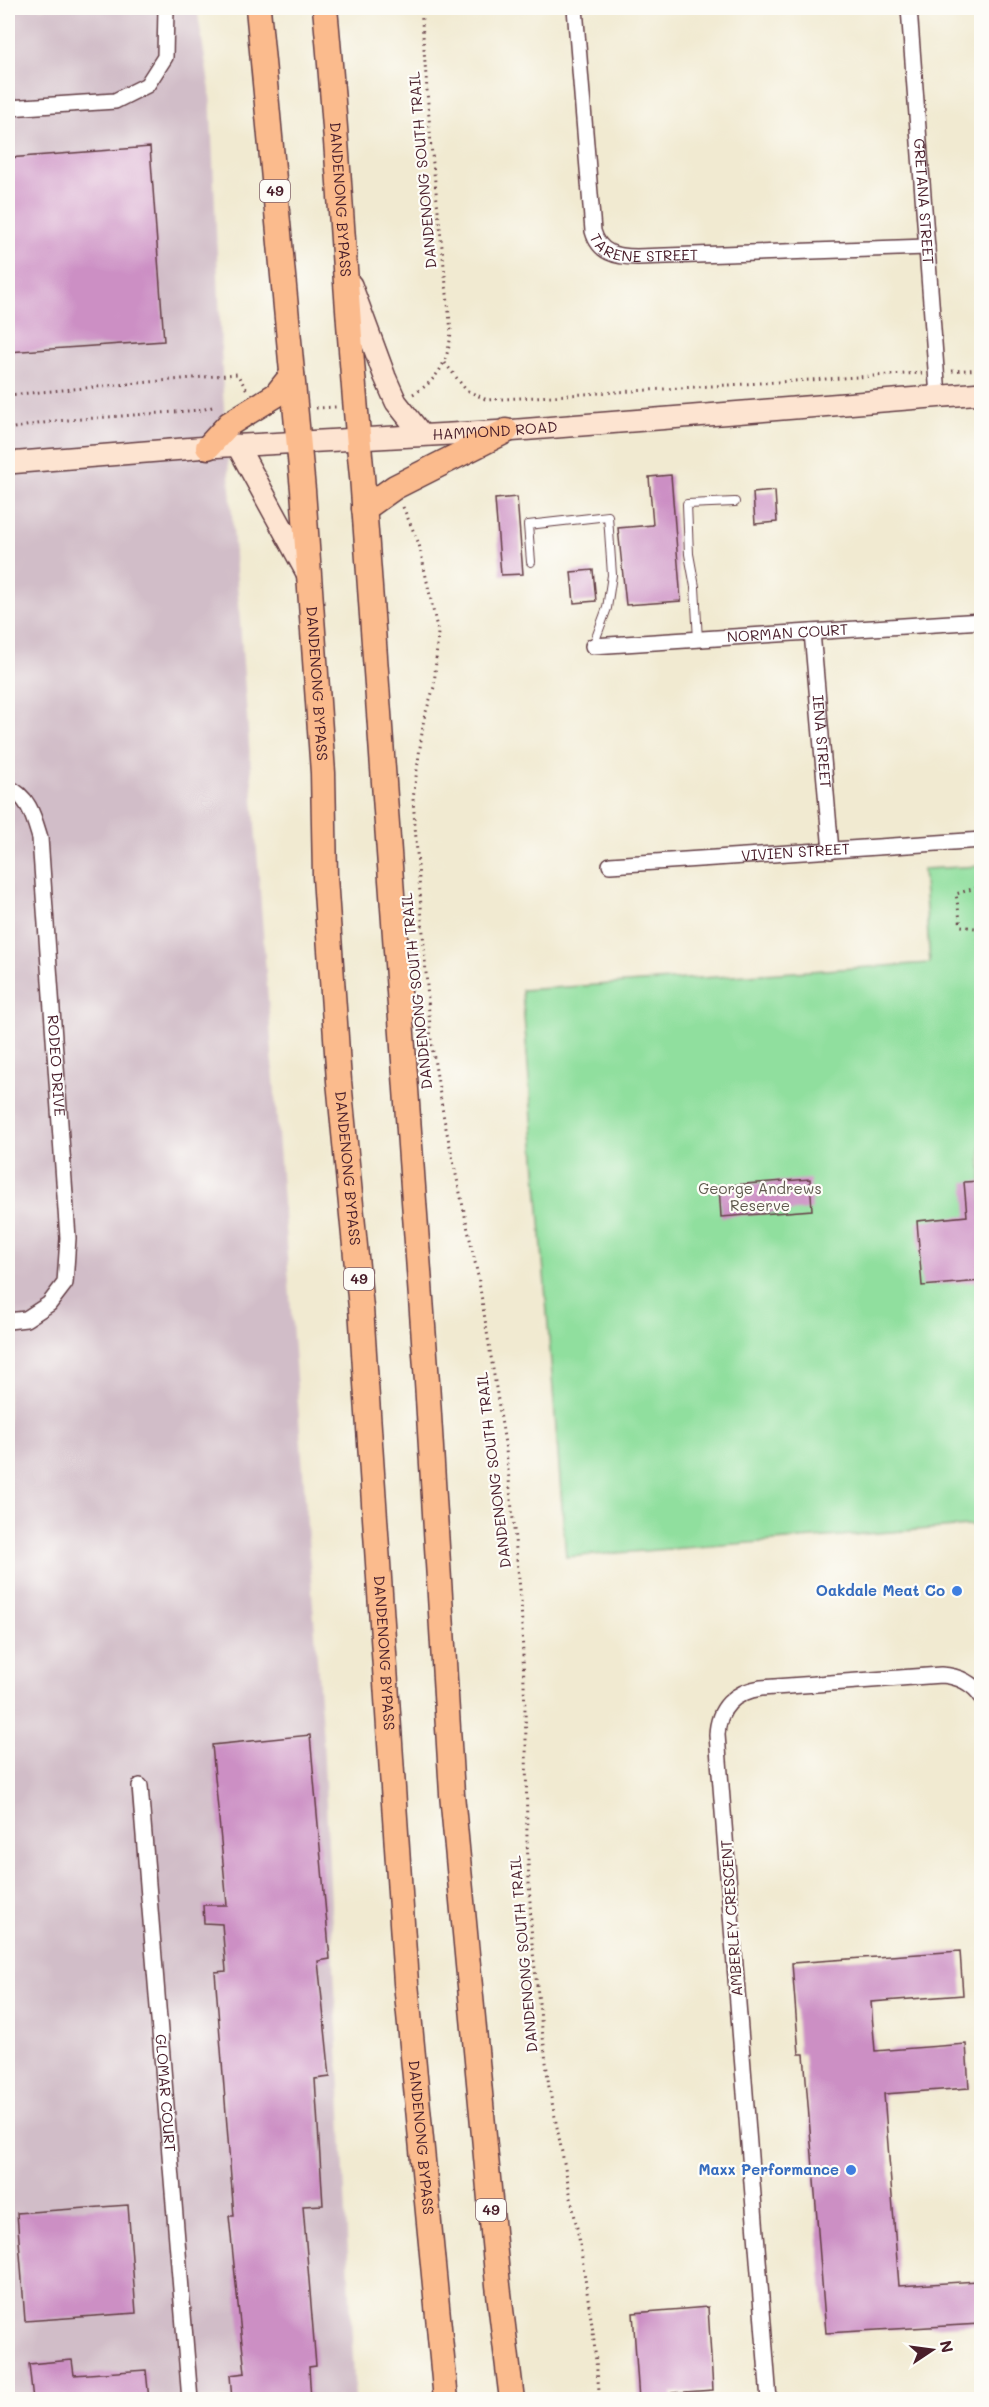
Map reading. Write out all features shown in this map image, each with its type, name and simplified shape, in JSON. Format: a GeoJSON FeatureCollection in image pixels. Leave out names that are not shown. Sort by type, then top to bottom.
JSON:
{"type":"FeatureCollection","features":[{"type":"Feature","properties":{"kind":"highway","name":"DANDENONG BYPASS"},"geometry":{"type":"LineString","coordinates":[[258,8],[299,442],[323,773],[325,877],[339,1081],[362,1320],[406,1983],[446,2400]]}},
{"type":"Feature","properties":{"kind":"highway","name":"DANDENONG BYPASS"},"geometry":{"type":"LineString","coordinates":[[325,8],[336,117],[354,406],[364,509],[427,1382],[454,1829],[493,2238],[512,2400]]}},
{"type":"Feature","properties":{"kind":"highway"},"geometry":{"type":"LineString","coordinates":[[208,447],[229,424],[276,395],[292,375]]}},
{"type":"Feature","properties":{"kind":"highway"},"geometry":{"type":"LineString","coordinates":[[364,509],[395,487],[506,431]]}},
{"type":"Feature","properties":{"kind":"main road"},"geometry":{"type":"LineString","coordinates":[[347,272],[396,402],[422,435]]}},
{"type":"Feature","properties":{"kind":"main road","name":"HAMMOND ROAD"},"geometry":{"type":"LineString","coordinates":[[8,463],[208,447],[506,431],[981,393]]}},
{"type":"Feature","properties":{"kind":"main road"},"geometry":{"type":"LineString","coordinates":[[237,446],[308,575]]}},
{"type":"Feature","properties":{"kind":"street"},"geometry":{"type":"LineString","coordinates":[[8,108],[115,101],[147,85],[165,57],[166,8]]}},
{"type":"Feature","properties":{"kind":"street","name":"TARENE STREET"},"geometry":{"type":"LineString","coordinates":[[575,8],[593,231],[595,239],[608,253],[637,257],[927,247]]}},
{"type":"Feature","properties":{"kind":"street","name":"GRETANA STREET"},"geometry":{"type":"LineString","coordinates":[[909,8],[938,396]]}},
{"type":"Feature","properties":{"kind":"street","name":"NORMAN COURT"},"geometry":{"type":"LineString","coordinates":[[593,646],[981,621]]}},
{"type":"Feature","properties":{"kind":"street","name":"IENA STREET"},"geometry":{"type":"LineString","coordinates":[[812,632],[831,851]]}},
{"type":"Feature","properties":{"kind":"street","name":"RODEO DRIVE"},"geometry":{"type":"LineString","coordinates":[[8,788],[16,791],[30,807],[40,838],[68,1238],[65,1283],[49,1304],[26,1319],[8,1321]]}},
{"type":"Feature","properties":{"kind":"street","name":"VIVIEN STREET"},"geometry":{"type":"LineString","coordinates":[[610,865],[981,840]]}},
{"type":"Feature","properties":{"kind":"street","name":"AMBERLEY CRESCENT"},"geometry":{"type":"LineString","coordinates":[[769,2400],[717,1735],[720,1716],[730,1701],[746,1691],[783,1686],[950,1675],[967,1682],[981,1697]]}},
{"type":"Feature","properties":{"kind":"street","name":"GLOMAR COURT"},"geometry":{"type":"LineString","coordinates":[[140,1786],[190,2400]]}},
{"type":"Feature","properties":{"kind":"lane"},"geometry":{"type":"LineString","coordinates":[[698,639],[695,587],[689,554],[687,504],[735,502]]}},
{"type":"Feature","properties":{"kind":"lane"},"geometry":{"type":"LineString","coordinates":[[531,562],[528,525],[608,516],[612,575],[607,608],[593,646]]}},
{"type":"Feature","properties":{"kind":"path","name":"DANDENONG SOUTH TRAIL"},"geometry":{"type":"LineString","coordinates":[[421,8],[431,145],[451,331]]}},
{"type":"Feature","properties":{"kind":"path"},"geometry":{"type":"LineString","coordinates":[[445,363],[466,390],[487,400],[981,369]]}},
{"type":"Feature","properties":{"kind":"path"},"geometry":{"type":"LineString","coordinates":[[8,395],[237,374],[248,392]]}},
{"type":"Feature","properties":{"kind":"path"},"geometry":{"type":"LineString","coordinates":[[8,429],[55,421],[201,410],[221,405]]}},
{"type":"Feature","properties":{"kind":"path","name":"DANDENONG SOUTH TRAIL"},"geometry":{"type":"LineString","coordinates":[[418,544],[438,633],[434,687],[424,718],[413,799],[431,1040],[444,1119],[478,1276],[506,1450],[520,1599],[526,1739],[528,1870],[537,1990],[549,2087],[584,2272],[600,2400]]}},
{"type":"Feature","properties":{"kind":"path"},"geometry":{"type":"LineString","coordinates":[[981,886],[956,894],[961,926],[981,929]]}},
{"type":"Feature","properties":{"kind":"shaded area"},"geometry":{"type":"Polygon","coordinates":[[[8,8],[197,8],[210,90],[223,393],[323,1740],[355,2399],[8,2400],[8,8]]]}},
{"type":"Feature","properties":{"kind":"green space","name":"George Andrews Reserve"},"geometry":{"type":"Polygon","coordinates":[[[981,866],[981,1525],[566,1557],[522,990],[930,963],[923,869],[981,866]]]}},
{"type":"Feature","properties":{"kind":"building"},"geometry":{"type":"Polygon","coordinates":[[[150,147],[164,341],[8,352],[8,158],[150,147]]]}},
{"type":"Feature","properties":{"kind":"building"},"geometry":{"type":"Polygon","coordinates":[[[671,475],[681,601],[626,605],[618,528],[653,525],[649,477],[671,475]]]}},
{"type":"Feature","properties":{"kind":"building"},"geometry":{"type":"Polygon","coordinates":[[[775,491],[777,522],[755,524],[753,493],[775,491]]]}},
{"type":"Feature","properties":{"kind":"building"},"geometry":{"type":"Polygon","coordinates":[[[517,497],[523,574],[501,575],[495,499],[517,497]]]}},
{"type":"Feature","properties":{"kind":"building"},"geometry":{"type":"Polygon","coordinates":[[[593,570],[596,601],[574,603],[571,572],[593,570]]]}},
{"type":"Feature","properties":{"kind":"building"},"geometry":{"type":"Polygon","coordinates":[[[810,1179],[812,1210],[721,1217],[719,1186],[810,1179]]]}},
{"type":"Feature","properties":{"kind":"building"},"geometry":{"type":"Polygon","coordinates":[[[981,1181],[981,1281],[922,1286],[917,1221],[967,1216],[964,1182],[981,1181]]]}},
{"type":"Feature","properties":{"kind":"building"},"geometry":{"type":"Polygon","coordinates":[[[310,1735],[330,1959],[318,1961],[330,2077],[315,2079],[323,2205],[303,2206],[316,2366],[309,2367],[311,2400],[232,2400],[230,2375],[245,2373],[229,2216],[234,2216],[215,1972],[226,1971],[222,1924],[204,1923],[203,1905],[227,1905],[212,1745],[310,1735]]]}},
{"type":"Feature","properties":{"kind":"building"},"geometry":{"type":"Polygon","coordinates":[[[960,1951],[963,1995],[871,2002],[875,2051],[966,2044],[969,2088],[884,2094],[899,2286],[977,2281],[980,2324],[826,2333],[804,2054],[799,2054],[792,1963],[960,1951]]]}},
{"type":"Feature","properties":{"kind":"building"},"geometry":{"type":"Polygon","coordinates":[[[128,2205],[136,2313],[25,2321],[17,2213],[128,2205]]]}},
{"type":"Feature","properties":{"kind":"building"},"geometry":{"type":"Polygon","coordinates":[[[708,2307],[713,2390],[672,2393],[673,2400],[639,2400],[633,2313],[708,2307]]]}},
{"type":"Feature","properties":{"kind":"building"},"geometry":{"type":"Polygon","coordinates":[[[72,2360],[74,2375],[146,2370],[149,2400],[33,2400],[29,2364],[72,2360]]]}},
{"type":"Feature","properties":{"kind":"place","name":"Oakdale Meat Co"},"geometry":{"type":"Point","coordinates":[957,1591]}},
{"type":"Feature","properties":{"kind":"place","name":"Maxx Performance"},"geometry":{"type":"Point","coordinates":[851,2170]}}]}
